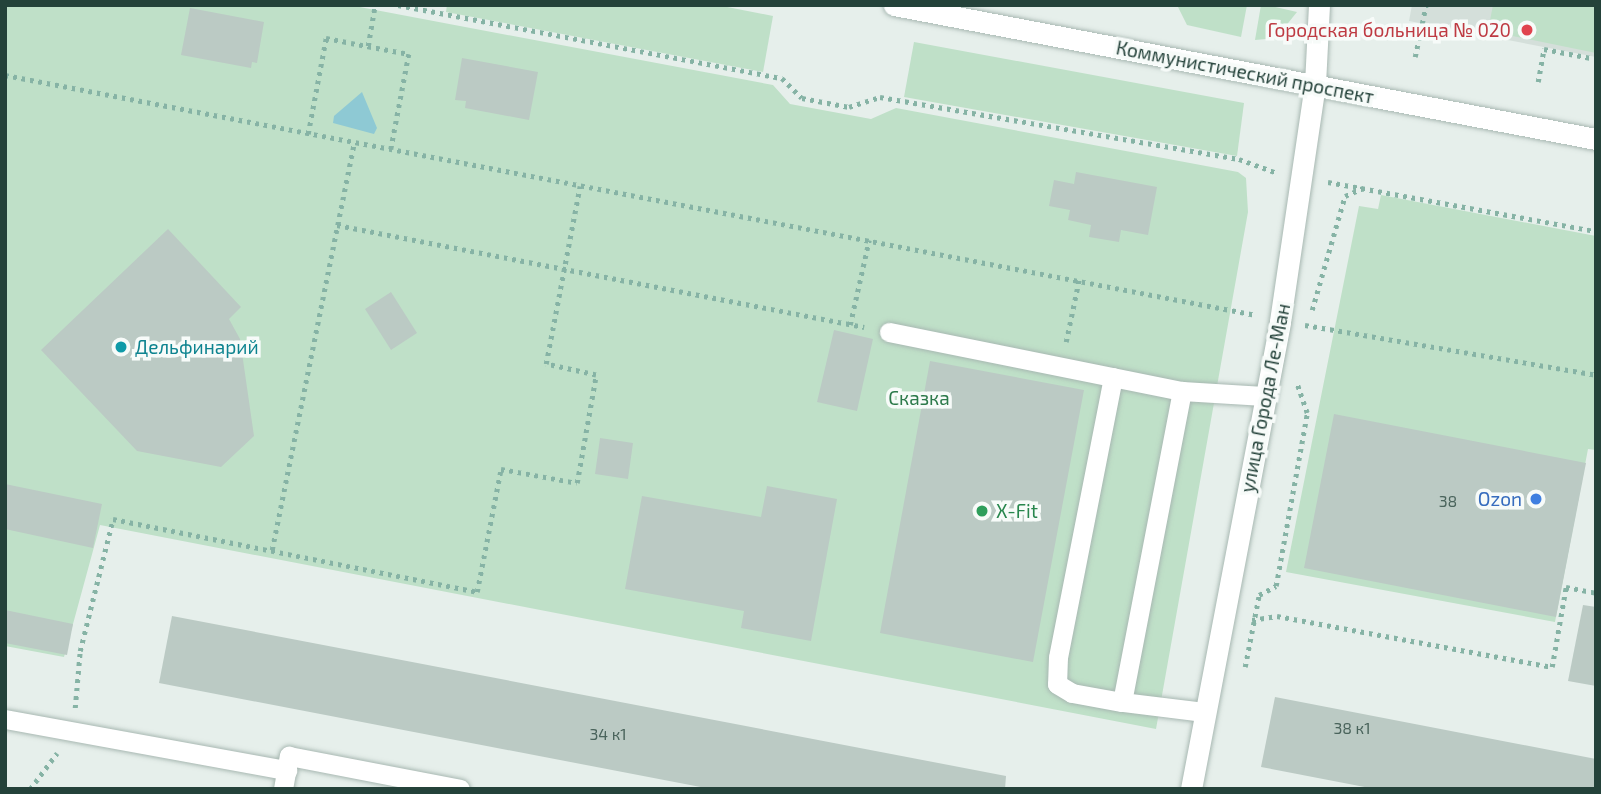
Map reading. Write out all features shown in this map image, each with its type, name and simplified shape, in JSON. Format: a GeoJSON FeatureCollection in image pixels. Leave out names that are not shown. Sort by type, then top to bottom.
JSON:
{"type":"FeatureCollection","features":[{"type":"Feature","properties":{"kind":"street","name":"Коммунистический проспект"},"geometry":{"type":"LineString","coordinates":[[894,5],[1596,139]]}},
{"type":"Feature","properties":{"kind":"street","name":"улица Города Ле-Ман"},"geometry":{"type":"LineString","coordinates":[[1191,789],[1203,712],[1280,321],[1304,177],[1315,84],[1319,5]]}},
{"type":"Feature","properties":{"kind":"lane"},"geometry":{"type":"LineString","coordinates":[[889,332],[1182,391],[1264,396]]}},
{"type":"Feature","properties":{"kind":"lane"},"geometry":{"type":"LineString","coordinates":[[1113,377],[1058,656],[1057,684],[1072,693],[1203,712]]}},
{"type":"Feature","properties":{"kind":"lane"},"geometry":{"type":"LineString","coordinates":[[1122,702],[1182,391]]}},
{"type":"Feature","properties":{"kind":"lane"},"geometry":{"type":"LineString","coordinates":[[5,719],[285,780],[289,755],[460,789]]}},
{"type":"Feature","properties":{"kind":"path"},"geometry":{"type":"LineString","coordinates":[[368,46],[375,5]]}},
{"type":"Feature","properties":{"kind":"path"},"geometry":{"type":"LineString","coordinates":[[398,5],[782,78],[802,98],[849,107],[880,97],[1239,159],[1256,168],[1596,231]]}},
{"type":"Feature","properties":{"kind":"path"},"geometry":{"type":"LineString","coordinates":[[1415,57],[1426,5]]}},
{"type":"Feature","properties":{"kind":"path"},"geometry":{"type":"LineString","coordinates":[[308,134],[326,38],[409,54],[391,149]]}},
{"type":"Feature","properties":{"kind":"path"},"geometry":{"type":"LineString","coordinates":[[1538,82],[1544,49],[1596,59]]}},
{"type":"Feature","properties":{"kind":"path"},"geometry":{"type":"LineString","coordinates":[[5,75],[1280,321],[1596,375]]}},
{"type":"Feature","properties":{"kind":"path"},"geometry":{"type":"LineString","coordinates":[[272,550],[354,143]]}},
{"type":"Feature","properties":{"kind":"path"},"geometry":{"type":"LineString","coordinates":[[30,789],[72,733],[80,651],[113,519],[477,592],[501,469],[578,483],[596,375],[546,364],[580,186]]}},
{"type":"Feature","properties":{"kind":"path"},"geometry":{"type":"LineString","coordinates":[[1305,337],[1345,196],[1364,188]]}},
{"type":"Feature","properties":{"kind":"path"},"geometry":{"type":"LineString","coordinates":[[337,225],[889,332]]}},
{"type":"Feature","properties":{"kind":"path"},"geometry":{"type":"LineString","coordinates":[[850,325],[869,240]]}},
{"type":"Feature","properties":{"kind":"path"},"geometry":{"type":"LineString","coordinates":[[1061,367],[1079,281]]}},
{"type":"Feature","properties":{"kind":"path"},"geometry":{"type":"LineString","coordinates":[[1244,672],[1259,595],[1276,586],[1307,413],[1297,385],[1299,373]]}},
{"type":"Feature","properties":{"kind":"path"},"geometry":{"type":"LineString","coordinates":[[1224,614],[1255,620],[1276,616],[1552,667],[1566,587],[1596,593]]}},
{"type":"Feature","properties":{"kind":"shaded area","name":"Городская больница № 020"},"geometry":{"type":"Polygon","coordinates":[[[1412,5],[1596,5],[1596,57],[1409,21],[1412,5]]]}},
{"type":"Feature","properties":{"kind":"green space","name":"Сказка"},"geometry":{"type":"Polygon","coordinates":[[[5,5],[349,5],[773,85],[790,104],[871,119],[896,108],[1238,172],[1246,178],[1248,212],[1156,729],[100,525],[64,657],[5,646],[5,5]]]}},
{"type":"Feature","properties":{"kind":"green space"},"geometry":{"type":"Polygon","coordinates":[[[447,5],[717,5],[773,16],[763,72],[446,12],[447,5]]]}},
{"type":"Feature","properties":{"kind":"green space"},"geometry":{"type":"Polygon","coordinates":[[[1177,5],[1247,5],[1241,37],[1187,25],[1177,5]]]}},
{"type":"Feature","properties":{"kind":"green space"},"geometry":{"type":"Polygon","coordinates":[[[1261,5],[1297,12],[1276,38],[1255,40],[1261,5]]]}},
{"type":"Feature","properties":{"kind":"green space","name":"Городская больница № 020"},"geometry":{"type":"Polygon","coordinates":[[[1493,5],[1596,5],[1596,53],[1488,31],[1493,5]]]}},
{"type":"Feature","properties":{"kind":"green space"},"geometry":{"type":"Polygon","coordinates":[[[914,42],[1244,103],[1237,156],[904,97],[914,42]]]}},
{"type":"Feature","properties":{"kind":"green space"},"geometry":{"type":"Polygon","coordinates":[[[1381,195],[1596,236],[1596,450],[1588,449],[1555,622],[1286,572],[1359,206],[1378,209],[1381,195]]]}},
{"type":"Feature","properties":{"kind":"water"},"geometry":{"type":"Polygon","coordinates":[[[362,92],[377,128],[374,134],[333,123],[334,116],[362,92]]]}},
{"type":"Feature","properties":{"kind":"building"},"geometry":{"type":"Polygon","coordinates":[[[190,8],[264,22],[257,63],[252,62],[251,68],[181,55],[190,8]]]}},
{"type":"Feature","properties":{"kind":"building"},"geometry":{"type":"Polygon","coordinates":[[[462,58],[538,72],[529,120],[465,108],[466,101],[455,100],[462,58]]]}},
{"type":"Feature","properties":{"kind":"building"},"geometry":{"type":"Polygon","coordinates":[[[1076,172],[1157,187],[1148,235],[1121,230],[1119,242],[1089,237],[1091,225],[1068,220],[1070,210],[1049,206],[1054,180],[1074,184],[1076,172]]]}},
{"type":"Feature","properties":{"kind":"building","name":"Дельфинарий"},"geometry":{"type":"Polygon","coordinates":[[[168,229],[241,307],[229,319],[240,339],[254,436],[221,467],[137,451],[41,350],[168,229]]]}},
{"type":"Feature","properties":{"kind":"building"},"geometry":{"type":"Polygon","coordinates":[[[391,292],[417,333],[391,350],[365,309],[391,292]]]}},
{"type":"Feature","properties":{"kind":"building"},"geometry":{"type":"Polygon","coordinates":[[[834,330],[873,339],[857,411],[817,402],[834,330]]]}},
{"type":"Feature","properties":{"kind":"building","name":"X-Fit"},"geometry":{"type":"Polygon","coordinates":[[[930,361],[1084,390],[1033,662],[880,633],[930,361]]]}},
{"type":"Feature","properties":{"kind":"building"},"geometry":{"type":"Polygon","coordinates":[[[1334,414],[1586,463],[1556,617],[1304,568],[1334,414]]]}},
{"type":"Feature","properties":{"kind":"building"},"geometry":{"type":"Polygon","coordinates":[[[600,438],[633,443],[628,479],[595,474],[600,438]]]}},
{"type":"Feature","properties":{"kind":"building"},"geometry":{"type":"Polygon","coordinates":[[[5,484],[102,504],[93,548],[5,529],[5,484]]]}},
{"type":"Feature","properties":{"kind":"building"},"geometry":{"type":"Polygon","coordinates":[[[767,486],[837,499],[811,641],[741,628],[744,611],[625,589],[642,496],[761,517],[767,486]]]}},
{"type":"Feature","properties":{"kind":"building"},"geometry":{"type":"Polygon","coordinates":[[[1583,605],[1596,607],[1596,686],[1568,681],[1583,605]]]}},
{"type":"Feature","properties":{"kind":"building"},"geometry":{"type":"Polygon","coordinates":[[[5,610],[73,624],[67,655],[5,643],[5,610]]]}},
{"type":"Feature","properties":{"kind":"building"},"geometry":{"type":"Polygon","coordinates":[[[172,616],[1006,776],[1005,789],[711,789],[159,683],[172,616]]]}},
{"type":"Feature","properties":{"kind":"building"},"geometry":{"type":"Polygon","coordinates":[[[1275,697],[1596,759],[1596,789],[1375,789],[1261,767],[1275,697]]]}},
{"type":"Feature","properties":{"kind":"place","name":"Городская больница № 020"},"geometry":{"type":"Point","coordinates":[1527,30]}},
{"type":"Feature","properties":{"kind":"place","name":"Дельфинарий"},"geometry":{"type":"Point","coordinates":[121,347]}},
{"type":"Feature","properties":{"kind":"place","name":"Ozon"},"geometry":{"type":"Point","coordinates":[1536,499]}},
{"type":"Feature","properties":{"kind":"place","name":"X-Fit"},"geometry":{"type":"Point","coordinates":[982,511]}}]}
